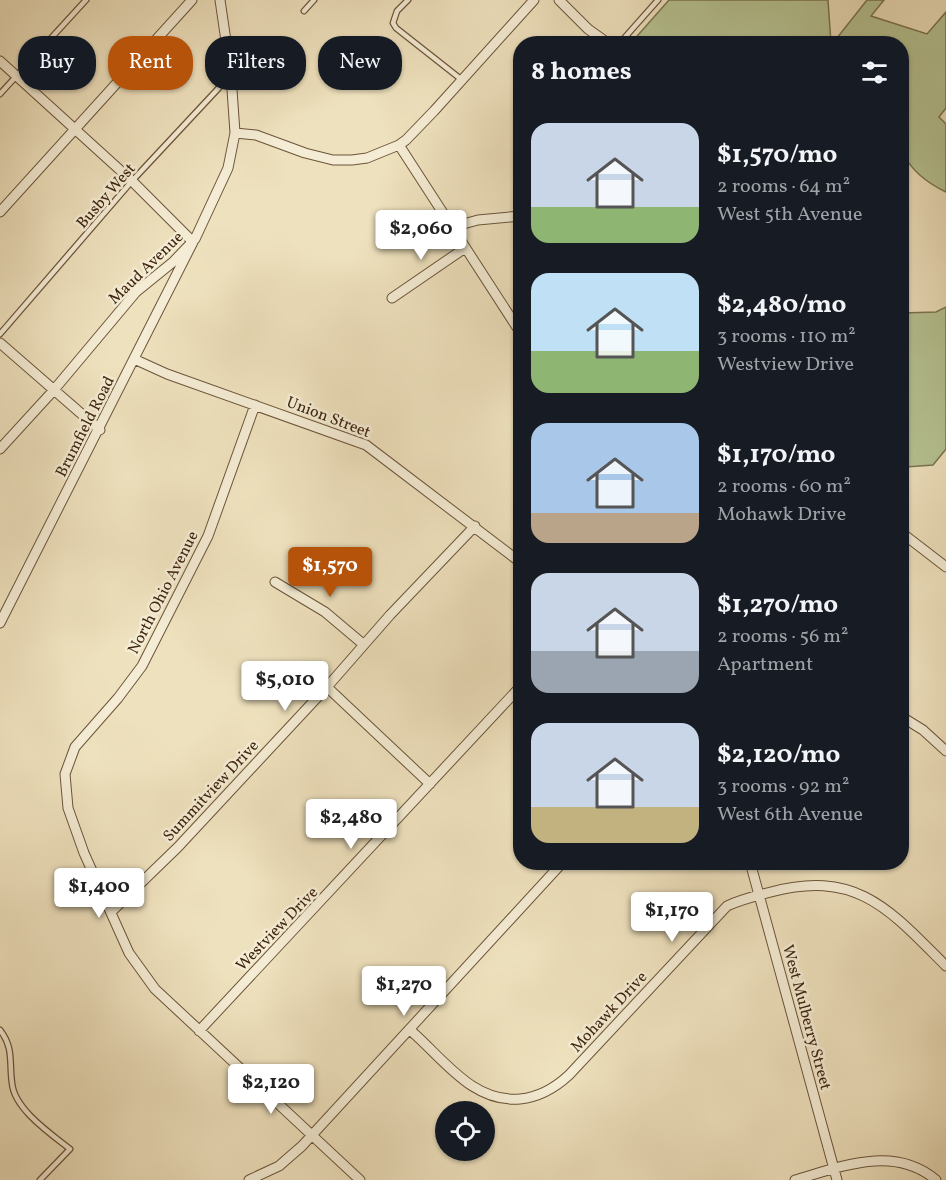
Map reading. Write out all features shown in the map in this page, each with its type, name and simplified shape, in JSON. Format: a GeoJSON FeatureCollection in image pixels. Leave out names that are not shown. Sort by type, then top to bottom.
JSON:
{"type":"FeatureCollection","features":[{"type":"Feature","properties":{"kind":"street"},"geometry":{"type":"LineString","coordinates":[[0,212],[192,0]]}},
{"type":"Feature","properties":{"kind":"street","name":"Maud Avenue"},"geometry":{"type":"LineString","coordinates":[[220,0],[225,36]]}},
{"type":"Feature","properties":{"kind":"street"},"geometry":{"type":"LineString","coordinates":[[235,133],[256,135],[305,153],[333,160],[367,158],[399,146],[534,0]]}},
{"type":"Feature","properties":{"kind":"street"},"geometry":{"type":"LineString","coordinates":[[559,0],[598,36]]}},
{"type":"Feature","properties":{"kind":"street"},"geometry":{"type":"LineString","coordinates":[[0,61],[132,181],[194,242]]}},
{"type":"Feature","properties":{"kind":"street","name":"Maud Avenue"},"geometry":{"type":"LineString","coordinates":[[0,449],[136,292],[194,242],[228,168],[235,133],[232,90]]}},
{"type":"Feature","properties":{"kind":"street"},"geometry":{"type":"LineString","coordinates":[[399,146],[513,321]]}},
{"type":"Feature","properties":{"kind":"street"},"geometry":{"type":"LineString","coordinates":[[452,226],[478,220],[513,217]]}},
{"type":"Feature","properties":{"kind":"street","name":"Brumfield Road"},"geometry":{"type":"LineString","coordinates":[[0,623],[194,242]]}},
{"type":"Feature","properties":{"kind":"street"},"geometry":{"type":"LineString","coordinates":[[392,298],[465,248]]}},
{"type":"Feature","properties":{"kind":"street"},"geometry":{"type":"LineString","coordinates":[[0,344],[100,430]]}},
{"type":"Feature","properties":{"kind":"street","name":"Union Street"},"geometry":{"type":"LineString","coordinates":[[134,360],[366,445],[513,556]]}},
{"type":"Feature","properties":{"kind":"street","name":"North Ohio Avenue"},"geometry":{"type":"LineString","coordinates":[[111,912],[76,834],[68,808],[65,774],[75,747],[124,691],[142,666],[208,536],[255,405]]}},
{"type":"Feature","properties":{"kind":"street","name":"Summitview Drive"},"geometry":{"type":"LineString","coordinates":[[111,912],[178,847],[327,687],[363,644],[475,526]]}},
{"type":"Feature","properties":{"kind":"street"},"geometry":{"type":"LineString","coordinates":[[909,538],[946,567]]}},
{"type":"Feature","properties":{"kind":"street"},"geometry":{"type":"LineString","coordinates":[[275,582],[325,612],[363,644]]}},
{"type":"Feature","properties":{"kind":"street"},"geometry":{"type":"LineString","coordinates":[[327,687],[430,784]]}},
{"type":"Feature","properties":{"kind":"street","name":"Westview Drive"},"geometry":{"type":"LineString","coordinates":[[199,1031],[513,695]]}},
{"type":"Feature","properties":{"kind":"street"},"geometry":{"type":"LineString","coordinates":[[909,721],[923,730],[946,751]]}},
{"type":"Feature","properties":{"kind":"street"},"geometry":{"type":"LineString","coordinates":[[249,1180],[279,1166],[312,1135],[556,870]]}},
{"type":"Feature","properties":{"kind":"street","name":"West Mulberry Street"},"geometry":{"type":"LineString","coordinates":[[752,870],[837,1180]]}},
{"type":"Feature","properties":{"kind":"street","name":"Mohawk Drive"},"geometry":{"type":"LineString","coordinates":[[410,1030],[466,1083],[477,1090],[493,1097],[512,1099],[529,1098],[544,1093],[557,1086],[569,1075],[727,906],[798,885],[819,885],[850,890],[865,896],[891,913],[946,966]]}},
{"type":"Feature","properties":{"kind":"street"},"geometry":{"type":"LineString","coordinates":[[111,912],[129,953],[145,978],[360,1180]]}},
{"type":"Feature","properties":{"kind":"street"},"geometry":{"type":"LineString","coordinates":[[795,1180],[867,1161],[891,1160],[917,1168],[936,1180]]}},
{"type":"Feature","properties":{"kind":"lane"},"geometry":{"type":"LineString","coordinates":[[0,94],[86,0]]}},
{"type":"Feature","properties":{"kind":"lane"},"geometry":{"type":"LineString","coordinates":[[304,11],[314,0]]}},
{"type":"Feature","properties":{"kind":"lane"},"geometry":{"type":"LineString","coordinates":[[408,0],[397,11],[393,23],[396,28],[462,80]]}},
{"type":"Feature","properties":{"kind":"lane"},"geometry":{"type":"LineString","coordinates":[[625,36],[658,0]]}},
{"type":"Feature","properties":{"kind":"lane","name":"Busby West"},"geometry":{"type":"LineString","coordinates":[[0,334],[132,181],[217,90]]}},
{"type":"Feature","properties":{"kind":"lane"},"geometry":{"type":"LineString","coordinates":[[0,1030],[8,1040],[15,1095],[29,1114],[70,1149],[40,1180]]}},
{"type":"Feature","properties":{"kind":"green space"},"geometry":{"type":"Polygon","coordinates":[[[669,0],[828,0],[831,36],[637,36],[669,0]]]}},
{"type":"Feature","properties":{"kind":"green space"},"geometry":{"type":"Polygon","coordinates":[[[867,0],[884,0],[871,16],[927,34],[946,12],[946,108],[939,117],[946,124],[946,192],[920,175],[909,163],[909,36],[839,36],[867,0]]]}},
{"type":"Feature","properties":{"kind":"green space"},"geometry":{"type":"Polygon","coordinates":[[[946,307],[946,449],[933,465],[909,467],[909,313],[936,312],[946,307]]]}}]}
